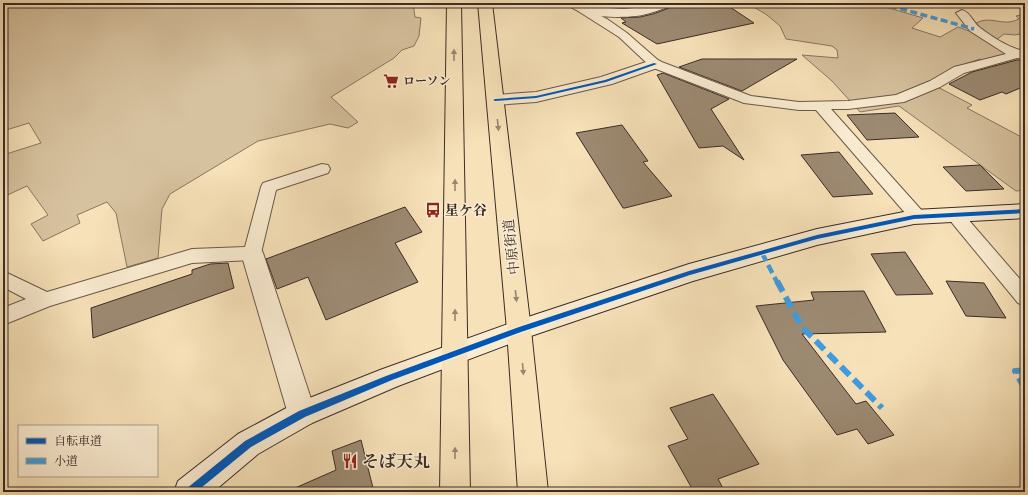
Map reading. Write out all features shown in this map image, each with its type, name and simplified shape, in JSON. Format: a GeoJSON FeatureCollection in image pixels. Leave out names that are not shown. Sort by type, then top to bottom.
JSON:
{"type":"FeatureCollection","features":[{"type":"Feature","properties":{"kind":"main road"},"geometry":{"type":"LineString","coordinates":[[454,3],[455,492]]}},
{"type":"Feature","properties":{"kind":"main road","name":"中原街道"},"geometry":{"type":"LineString","coordinates":[[485,3],[519,330],[533,492]]}},
{"type":"Feature","properties":{"kind":"street"},"geometry":{"type":"LineString","coordinates":[[578,6],[614,13],[636,12],[664,4]]}},
{"type":"Feature","properties":{"kind":"street"},"geometry":{"type":"LineString","coordinates":[[495,100],[536,97],[606,81],[655,64]]}},
{"type":"Feature","properties":{"kind":"street"},"geometry":{"type":"LineString","coordinates":[[189,492],[248,444],[302,414],[389,378],[519,330],[689,273],[817,237],[918,217],[1025,211]]}},
{"type":"Feature","properties":{"kind":"street"},"geometry":{"type":"LineString","coordinates":[[252,254],[302,414]]}},
{"type":"Feature","properties":{"kind":"lane"},"geometry":{"type":"LineString","coordinates":[[578,6],[623,35],[655,64],[749,100],[799,106],[848,106],[899,99],[935,84],[959,70],[1022,55]]}},
{"type":"Feature","properties":{"kind":"lane"},"geometry":{"type":"LineString","coordinates":[[962,13],[974,29],[996,43],[1022,55]]}},
{"type":"Feature","properties":{"kind":"lane"},"geometry":{"type":"LineString","coordinates":[[820,106],[918,217]]}},
{"type":"Feature","properties":{"kind":"lane"},"geometry":{"type":"LineString","coordinates":[[3,317],[45,300],[192,256],[252,254],[269,187],[322,169]]}},
{"type":"Feature","properties":{"kind":"lane"},"geometry":{"type":"LineString","coordinates":[[954,214],[1025,298]]}},
{"type":"Feature","properties":{"kind":"lane"},"geometry":{"type":"LineString","coordinates":[[3,278],[45,300]]}},
{"type":"Feature","properties":{"kind":"shaded area"},"geometry":{"type":"Polygon","coordinates":[[[3,3],[413,3],[415,17],[421,18],[419,36],[414,46],[402,50],[394,58],[331,97],[358,122],[348,128],[330,124],[258,141],[170,194],[162,209],[158,258],[127,267],[116,213],[107,202],[77,215],[80,223],[43,241],[31,224],[48,215],[27,186],[3,197],[3,181],[6,180],[3,176],[3,155],[41,143],[29,123],[3,131],[3,3]]]}},
{"type":"Feature","properties":{"kind":"shaded area"},"geometry":{"type":"Polygon","coordinates":[[[743,3],[872,3],[923,18],[912,28],[940,37],[958,27],[969,31],[977,28],[973,25],[985,20],[1007,22],[1019,19],[1016,16],[1025,14],[1025,33],[1015,35],[1004,34],[989,43],[1024,61],[1003,69],[980,59],[953,68],[930,83],[972,105],[967,108],[1025,139],[1025,190],[1016,191],[899,106],[860,112],[832,81],[802,55],[838,58],[837,50],[832,46],[786,39],[780,26],[767,15],[749,4],[743,3]]]}},
{"type":"Feature","properties":{"kind":"building"},"geometry":{"type":"Polygon","coordinates":[[[600,3],[650,3],[621,7],[604,6],[600,3]]]}},
{"type":"Feature","properties":{"kind":"building"},"geometry":{"type":"Polygon","coordinates":[[[672,3],[724,3],[754,23],[657,44],[622,23],[626,22],[621,18],[640,17],[653,14],[669,8],[672,3]]]}},
{"type":"Feature","properties":{"kind":"building"},"geometry":{"type":"Polygon","coordinates":[[[702,59],[797,59],[742,91],[679,67],[702,59]]]}},
{"type":"Feature","properties":{"kind":"building"},"geometry":{"type":"Polygon","coordinates":[[[1017,60],[1025,60],[1025,86],[1006,94],[1002,92],[980,100],[949,84],[972,72],[1017,60]]]}},
{"type":"Feature","properties":{"kind":"building"},"geometry":{"type":"Polygon","coordinates":[[[663,73],[729,99],[711,109],[744,160],[723,146],[699,148],[657,75],[663,73]]]}},
{"type":"Feature","properties":{"kind":"building"},"geometry":{"type":"Polygon","coordinates":[[[895,113],[919,137],[867,140],[847,115],[895,113]]]}},
{"type":"Feature","properties":{"kind":"building"},"geometry":{"type":"Polygon","coordinates":[[[622,125],[648,161],[643,162],[672,196],[623,208],[576,133],[622,125]]]}},
{"type":"Feature","properties":{"kind":"building"},"geometry":{"type":"Polygon","coordinates":[[[839,152],[873,194],[833,197],[801,155],[839,152]]]}},
{"type":"Feature","properties":{"kind":"building"},"geometry":{"type":"Polygon","coordinates":[[[980,165],[1004,189],[966,191],[943,167],[980,165]]]}},
{"type":"Feature","properties":{"kind":"building"},"geometry":{"type":"Polygon","coordinates":[[[405,207],[422,232],[395,243],[418,282],[326,320],[308,277],[277,289],[266,259],[405,207]]]}},
{"type":"Feature","properties":{"kind":"building"},"geometry":{"type":"Polygon","coordinates":[[[905,252],[933,294],[896,295],[871,254],[905,252]]]}},
{"type":"Feature","properties":{"kind":"building"},"geometry":{"type":"Polygon","coordinates":[[[228,263],[234,288],[93,338],[91,308],[192,274],[192,270],[210,264],[228,263]]]}},
{"type":"Feature","properties":{"kind":"building"},"geometry":{"type":"Polygon","coordinates":[[[946,281],[984,283],[1006,318],[966,316],[946,281]]]}},
{"type":"Feature","properties":{"kind":"building"},"geometry":{"type":"Polygon","coordinates":[[[864,291],[886,332],[802,334],[856,404],[866,401],[894,435],[868,444],[857,429],[837,435],[783,360],[756,306],[814,300],[811,292],[864,291]]]}},
{"type":"Feature","properties":{"kind":"building"},"geometry":{"type":"Polygon","coordinates":[[[713,394],[759,464],[718,479],[725,492],[694,492],[668,446],[688,439],[670,408],[713,394]]]}},
{"type":"Feature","properties":{"kind":"building","name":"そば天丸"},"geometry":{"type":"Polygon","coordinates":[[[361,440],[374,492],[286,492],[336,470],[332,451],[361,440]]]}},
{"type":"Feature","properties":{"kind":"marked path"},"geometry":{"type":"LineString","coordinates":[[880,3],[974,29]]}},
{"type":"Feature","properties":{"kind":"marked path"},"geometry":{"type":"LineString","coordinates":[[762,253],[802,327],[882,408]]}},
{"type":"Feature","properties":{"kind":"marked path"},"geometry":{"type":"LineString","coordinates":[[1025,370],[1015,371],[1025,389]]}},
{"type":"Feature","properties":{"kind":"cycle path"},"geometry":{"type":"LineString","coordinates":[[495,100],[536,97],[606,81],[655,64]]}},
{"type":"Feature","properties":{"kind":"cycle path"},"geometry":{"type":"LineString","coordinates":[[189,492],[248,444],[302,414],[389,378],[519,330],[689,273],[817,237],[914,217],[1025,211]]}},
{"type":"Feature","properties":{"kind":"place","name":"ローソン"},"geometry":{"type":"Point","coordinates":[391,81]}},
{"type":"Feature","properties":{"kind":"place","name":"星ケ谷"},"geometry":{"type":"Point","coordinates":[433,210]}},
{"type":"Feature","properties":{"kind":"place","name":"そば天丸"},"geometry":{"type":"Point","coordinates":[350,461]}}]}
